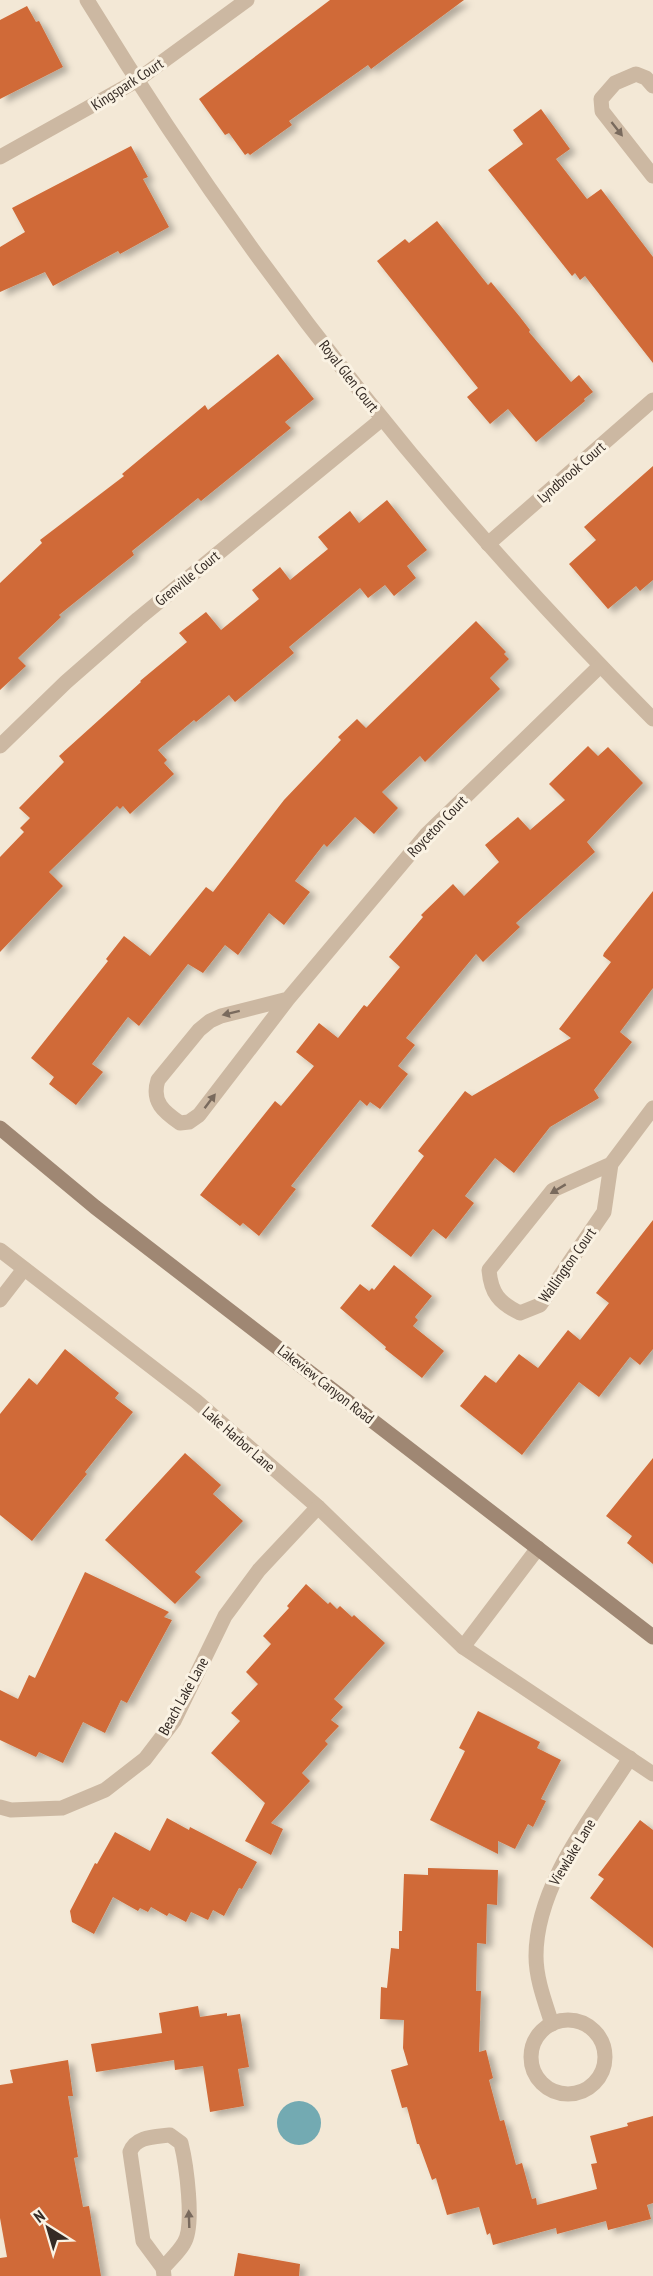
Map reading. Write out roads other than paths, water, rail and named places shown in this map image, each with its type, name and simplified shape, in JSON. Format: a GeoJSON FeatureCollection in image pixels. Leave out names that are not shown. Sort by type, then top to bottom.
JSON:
{"type":"FeatureCollection","features":[{"type":"Feature","properties":{"kind":"street","name":"Royal Glen Court"},"geometry":{"type":"LineString","coordinates":[[87,0],[136,81],[270,274],[382,419],[488,543],[600,666],[653,719]]}},
{"type":"Feature","properties":{"kind":"street","name":"Kingspark Court"},"geometry":{"type":"LineString","coordinates":[[0,157],[136,81],[247,0]]}},
{"type":"Feature","properties":{"kind":"street"},"geometry":{"type":"LineString","coordinates":[[653,86],[646,78],[636,74],[615,83],[601,99],[602,111],[653,176]]}},
{"type":"Feature","properties":{"kind":"street","name":"Lyndbrook Court"},"geometry":{"type":"LineString","coordinates":[[488,543],[653,400]]}},
{"type":"Feature","properties":{"kind":"street","name":"Grenville Court"},"geometry":{"type":"LineString","coordinates":[[0,746],[66,682],[138,619],[382,419]]}},
{"type":"Feature","properties":{"kind":"street","name":"Royceton Court"},"geometry":{"type":"LineString","coordinates":[[288,999],[221,1016],[199,1030],[158,1080],[155,1089],[156,1099],[164,1112],[180,1123],[189,1122],[199,1115],[288,999],[426,835],[600,666]]}},
{"type":"Feature","properties":{"kind":"street","name":"Wallington Court"},"geometry":{"type":"LineString","coordinates":[[611,1164],[553,1190],[489,1270],[490,1287],[506,1306],[520,1313],[540,1305],[604,1212],[611,1164],[653,1108]]}},
{"type":"Feature","properties":{"kind":"street","name":"Lakeview Canyon Road"},"geometry":{"type":"LineString","coordinates":[[0,1128],[95,1207],[653,1637]]}},
{"type":"Feature","properties":{"kind":"street","name":"Lake Harbor Lane"},"geometry":{"type":"LineString","coordinates":[[0,1250],[196,1401],[318,1507],[462,1647],[653,1774]]}},
{"type":"Feature","properties":{"kind":"street"},"geometry":{"type":"LineString","coordinates":[[0,1300],[24,1269]]}},
{"type":"Feature","properties":{"kind":"street","name":"Beach Lake Lane"},"geometry":{"type":"LineString","coordinates":[[0,1807],[10,1810],[62,1808],[105,1790],[145,1760],[174,1720],[225,1616],[259,1570],[318,1507]]}},
{"type":"Feature","properties":{"kind":"street"},"geometry":{"type":"LineString","coordinates":[[462,1647],[538,1548]]}},
{"type":"Feature","properties":{"kind":"street","name":"Viewlake Lane"},"geometry":{"type":"LineString","coordinates":[[552,2024],[542,1993],[536,1958],[540,1918],[554,1877],[630,1758]]}},
{"type":"Feature","properties":{"kind":"street"},"geometry":{"type":"LineString","coordinates":[[567,2020],[579,2021],[598,2035],[603,2046],[605,2057],[598,2079],[589,2088],[577,2094],[564,2095],[546,2087],[533,2073],[530,2060],[531,2048],[537,2036],[545,2027],[552,2024],[567,2020]]}},
{"type":"Feature","properties":{"kind":"street"},"geometry":{"type":"LineString","coordinates":[[170,2135],[181,2143],[185,2158],[190,2224],[184,2243],[163,2272],[143,2241],[130,2152],[133,2145],[140,2139],[170,2135]]}},
{"type":"Feature","properties":{"kind":"water"},"geometry":{"type":"Polygon","coordinates":[[[299,2101],[308,2102],[315,2107],[320,2114],[320,2132],[315,2139],[308,2144],[299,2145],[290,2144],[283,2139],[278,2132],[277,2123],[278,2114],[283,2107],[290,2102],[299,2101]]]}}]}
